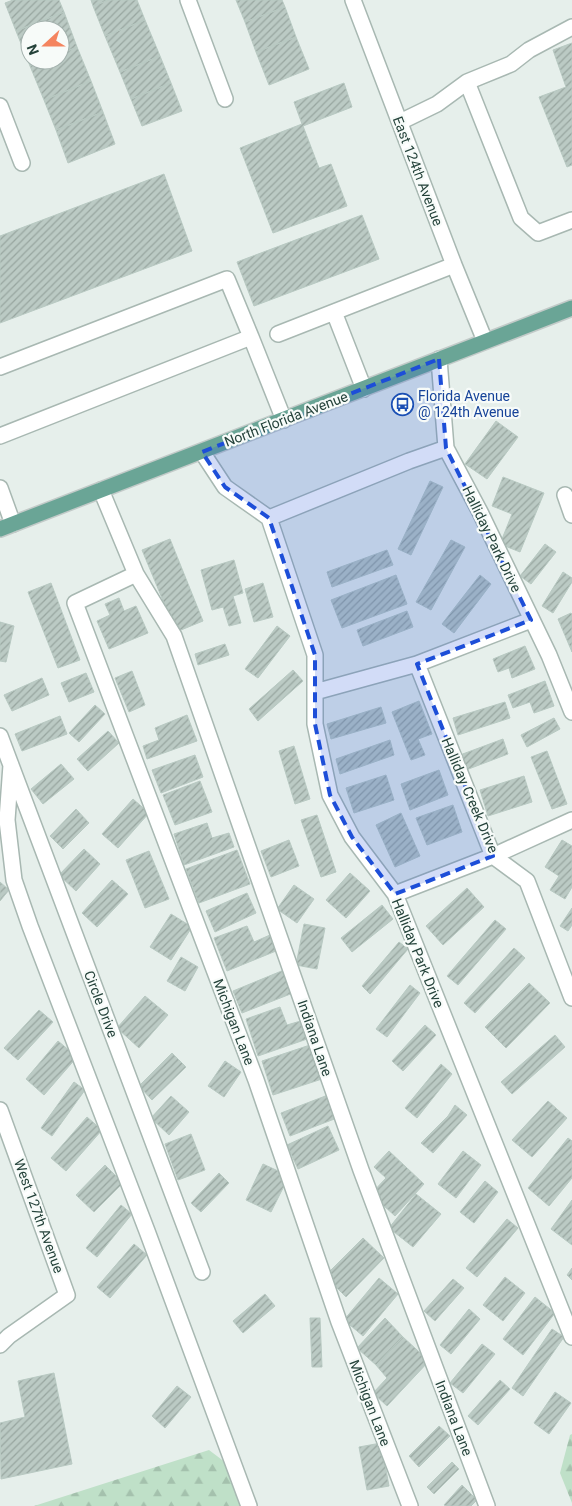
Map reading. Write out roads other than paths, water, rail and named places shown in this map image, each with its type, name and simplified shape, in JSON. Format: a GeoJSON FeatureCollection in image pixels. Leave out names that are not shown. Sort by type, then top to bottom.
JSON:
{"type":"FeatureCollection","features":[{"type":"Feature","properties":{"kind":"main road","name":"North Florida Avenue"},"geometry":{"type":"LineString","coordinates":[[6,526],[572,308]]}},
{"type":"Feature","properties":{"kind":"street"},"geometry":{"type":"LineString","coordinates":[[188,0],[224,99]]}},
{"type":"Feature","properties":{"kind":"street","name":"East 124th Avenue"},"geometry":{"type":"LineString","coordinates":[[353,0],[485,341]]}},
{"type":"Feature","properties":{"kind":"street"},"geometry":{"type":"LineString","coordinates":[[400,122],[438,104],[467,82],[511,64],[529,50],[572,27]]}},
{"type":"Feature","properties":{"kind":"street"},"geometry":{"type":"LineString","coordinates":[[467,82],[521,218],[538,233],[572,220]]}},
{"type":"Feature","properties":{"kind":"street"},"geometry":{"type":"LineString","coordinates":[[0,106],[22,163]]}},
{"type":"Feature","properties":{"kind":"street"},"geometry":{"type":"LineString","coordinates":[[278,334],[454,265]]}},
{"type":"Feature","properties":{"kind":"street"},"geometry":{"type":"LineString","coordinates":[[0,367],[226,279],[284,420]]}},
{"type":"Feature","properties":{"kind":"street"},"geometry":{"type":"LineString","coordinates":[[334,312],[364,389]]}},
{"type":"Feature","properties":{"kind":"street"},"geometry":{"type":"LineString","coordinates":[[0,436],[251,337]]}},
{"type":"Feature","properties":{"kind":"street","name":"Halliday Park Drive"},"geometry":{"type":"LineString","coordinates":[[439,360],[446,448],[480,512],[549,655],[572,712]]}},
{"type":"Feature","properties":{"kind":"street"},"geometry":{"type":"LineString","coordinates":[[202,452],[225,488],[270,518],[446,448]]}},
{"type":"Feature","properties":{"kind":"street"},"geometry":{"type":"LineString","coordinates":[[0,488],[6,526]]}},
{"type":"Feature","properties":{"kind":"street","name":"Indiana Lane"},"geometry":{"type":"LineString","coordinates":[[101,490],[136,574],[174,636],[361,1170],[487,1506]]}},
{"type":"Feature","properties":{"kind":"street"},"geometry":{"type":"LineString","coordinates":[[565,495],[572,515]]}},
{"type":"Feature","properties":{"kind":"street","name":"Halliday Park Drive"},"geometry":{"type":"LineString","coordinates":[[270,518],[315,655],[315,724],[330,795],[352,837],[395,894],[572,1337]]}},
{"type":"Feature","properties":{"kind":"street","name":"Michigan Lane"},"geometry":{"type":"LineString","coordinates":[[136,574],[76,603],[256,1080],[339,1322],[410,1506]]}},
{"type":"Feature","properties":{"kind":"street"},"geometry":{"type":"LineString","coordinates":[[315,692],[417,664],[531,620]]}},
{"type":"Feature","properties":{"kind":"street","name":"Halliday Creek Drive"},"geometry":{"type":"LineString","coordinates":[[417,664],[493,856],[527,881],[572,998]]}},
{"type":"Feature","properties":{"kind":"street","name":"Circle Drive"},"geometry":{"type":"LineString","coordinates":[[0,736],[202,1272]]}},
{"type":"Feature","properties":{"kind":"street"},"geometry":{"type":"LineString","coordinates":[[11,765],[7,820],[14,880],[249,1506]]}},
{"type":"Feature","properties":{"kind":"street"},"geometry":{"type":"LineString","coordinates":[[395,894],[493,856],[572,820]]}},
{"type":"Feature","properties":{"kind":"street","name":"West 127th Avenue"},"geometry":{"type":"LineString","coordinates":[[0,1110],[67,1295],[9,1336],[0,1345]]}},
{"type":"Feature","properties":{"kind":"place","name":"Florida Avenue @ 124th Avenue"},"geometry":{"type":"Point","coordinates":[402,404]}}]}
